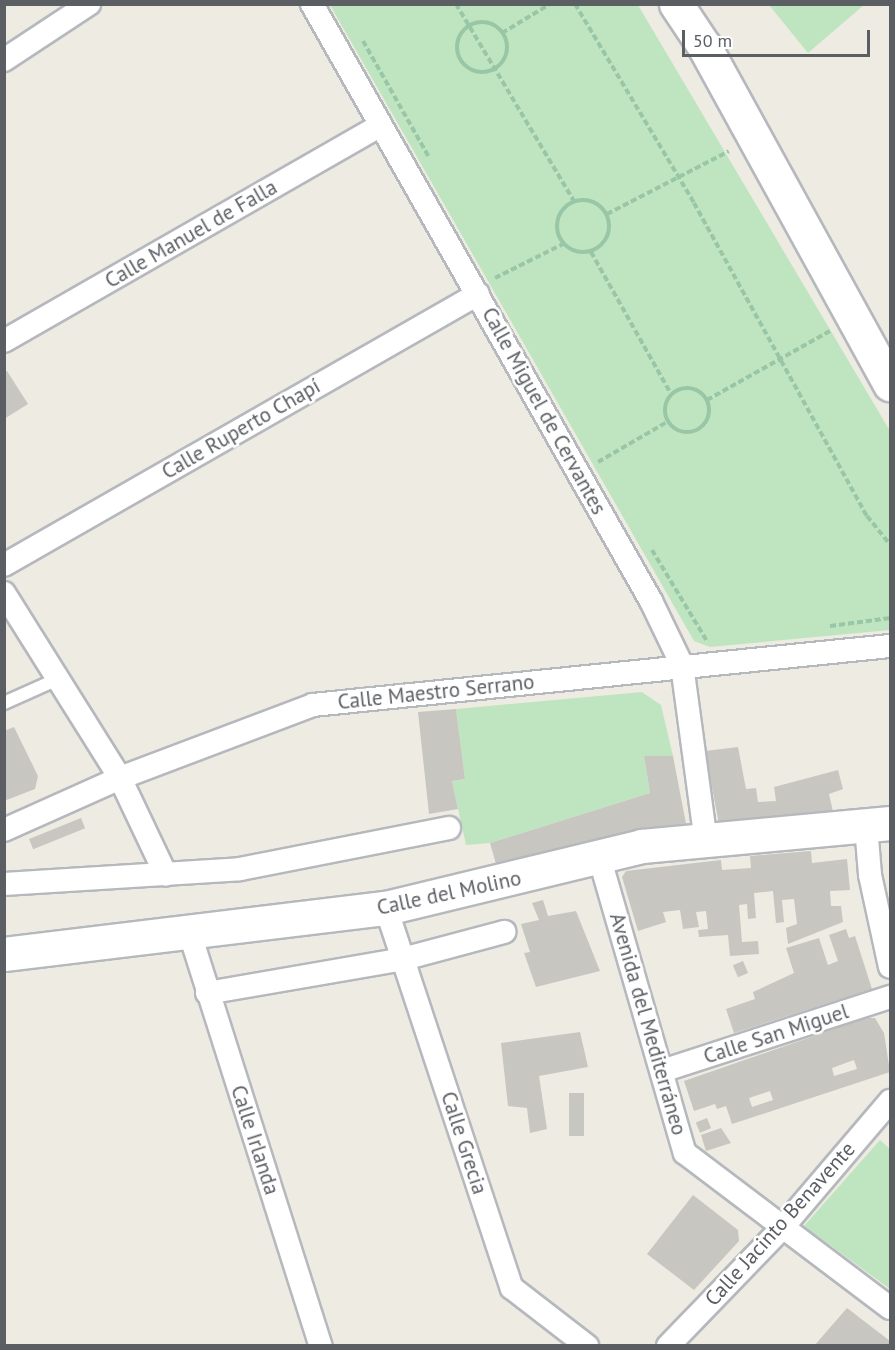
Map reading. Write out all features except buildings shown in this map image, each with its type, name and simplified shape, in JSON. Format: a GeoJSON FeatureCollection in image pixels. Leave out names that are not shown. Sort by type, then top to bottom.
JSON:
{"type":"FeatureCollection","features":[{"type":"Feature","properties":{"kind":"street"},"geometry":{"type":"LineString","coordinates":[[4,60],[89,4]]}},
{"type":"Feature","properties":{"kind":"street","name":"Calle Miguel de Cervantes"},"geometry":{"type":"LineString","coordinates":[[312,4],[378,127],[478,294],[651,601],[682,665],[706,842]]}},
{"type":"Feature","properties":{"kind":"street"},"geometry":{"type":"LineString","coordinates":[[676,4],[704,45],[891,384]]}},
{"type":"Feature","properties":{"kind":"street","name":"Calle Manuel de Falla"},"geometry":{"type":"LineString","coordinates":[[4,341],[378,127]]}},
{"type":"Feature","properties":{"kind":"street","name":"Calle Ruperto Chapí"},"geometry":{"type":"LineString","coordinates":[[4,565],[478,294]]}},
{"type":"Feature","properties":{"kind":"street"},"geometry":{"type":"LineString","coordinates":[[4,593],[120,778],[166,875]]}},
{"type":"Feature","properties":{"kind":"street","name":"Calle Maestro Serrano"},"geometry":{"type":"LineString","coordinates":[[4,830],[120,778],[313,705],[682,665],[891,646]]}},
{"type":"Feature","properties":{"kind":"street"},"geometry":{"type":"LineString","coordinates":[[878,825],[870,875],[891,967]]}},
{"type":"Feature","properties":{"kind":"street","name":"Calle del Molino"},"geometry":{"type":"LineString","coordinates":[[4,954],[190,934],[386,908],[642,846],[878,825]]}},
{"type":"Feature","properties":{"kind":"street"},"geometry":{"type":"LineString","coordinates":[[4,884],[240,869],[449,828]]}},
{"type":"Feature","properties":{"kind":"street","name":"Avenida del Mediterráneo"},"geometry":{"type":"LineString","coordinates":[[599,856],[685,1153],[891,1308]]}},
{"type":"Feature","properties":{"kind":"street","name":"Calle Grecia"},"geometry":{"type":"LineString","coordinates":[[386,908],[512,1288],[587,1346]]}},
{"type":"Feature","properties":{"kind":"street"},"geometry":{"type":"LineString","coordinates":[[207,993],[403,959],[504,932]]}},
{"type":"Feature","properties":{"kind":"street","name":"Calle Irlanda"},"geometry":{"type":"LineString","coordinates":[[190,934],[321,1346]]}},
{"type":"Feature","properties":{"kind":"street","name":"Calle San Miguel"},"geometry":{"type":"LineString","coordinates":[[662,1071],[891,997]]}},
{"type":"Feature","properties":{"kind":"street","name":"Calle Jacinto Benavente"},"geometry":{"type":"LineString","coordinates":[[668,1346],[782,1228],[891,1101]]}},
{"type":"Feature","properties":{"kind":"lane"},"geometry":{"type":"LineString","coordinates":[[4,703],[58,679]]}},
{"type":"Feature","properties":{"kind":"path"},"geometry":{"type":"LineString","coordinates":[[456,4],[574,201]]}},
{"type":"Feature","properties":{"kind":"path"},"geometry":{"type":"LineString","coordinates":[[502,33],[550,4]]}},
{"type":"Feature","properties":{"kind":"path"},"geometry":{"type":"LineString","coordinates":[[575,4],[677,176],[867,516],[891,544]]}},
{"type":"Feature","properties":{"kind":"path"},"geometry":{"type":"LineString","coordinates":[[488,23],[502,33],[505,55],[494,69],[474,71],[460,60],[458,38],[469,26],[488,23]]}},
{"type":"Feature","properties":{"kind":"path"},"geometry":{"type":"LineString","coordinates":[[358,33],[430,158]]}},
{"type":"Feature","properties":{"kind":"path"},"geometry":{"type":"LineString","coordinates":[[728,141],[738,159]]}},
{"type":"Feature","properties":{"kind":"path"},"geometry":{"type":"LineString","coordinates":[[606,214],[733,149]]}},
{"type":"Feature","properties":{"kind":"path"},"geometry":{"type":"LineString","coordinates":[[574,201],[592,201],[606,214],[609,232],[599,248],[591,252],[579,252],[563,244],[556,223],[565,207],[574,201]]}},
{"type":"Feature","properties":{"kind":"path"},"geometry":{"type":"LineString","coordinates":[[495,278],[563,244]]}},
{"type":"Feature","properties":{"kind":"path"},"geometry":{"type":"LineString","coordinates":[[591,252],[671,394]]}},
{"type":"Feature","properties":{"kind":"path"},"geometry":{"type":"LineString","coordinates":[[490,269],[501,288]]}},
{"type":"Feature","properties":{"kind":"path"},"geometry":{"type":"LineString","coordinates":[[707,400],[779,362],[831,330],[826,320]]}},
{"type":"Feature","properties":{"kind":"path"},"geometry":{"type":"LineString","coordinates":[[688,387],[707,400],[709,415],[699,429],[682,432],[668,422],[664,408],[671,394],[688,387]]}},
{"type":"Feature","properties":{"kind":"path"},"geometry":{"type":"LineString","coordinates":[[598,462],[668,422]]}},
{"type":"Feature","properties":{"kind":"path"},"geometry":{"type":"LineString","coordinates":[[593,453],[604,471]]}},
{"type":"Feature","properties":{"kind":"path"},"geometry":{"type":"LineString","coordinates":[[646,540],[708,642],[719,640]]}},
{"type":"Feature","properties":{"kind":"path"},"geometry":{"type":"LineString","coordinates":[[822,627],[891,618]]}},
{"type":"Feature","properties":{"kind":"green space"},"geometry":{"type":"Polygon","coordinates":[[[330,5],[638,5],[890,431],[890,630],[710,647],[694,641],[330,5]]]}},
{"type":"Feature","properties":{"kind":"green space"},"geometry":{"type":"Polygon","coordinates":[[[769,5],[864,5],[808,53],[769,5]]]}},
{"type":"Feature","properties":{"kind":"green space"},"geometry":{"type":"Polygon","coordinates":[[[642,692],[661,705],[673,756],[644,756],[650,793],[490,843],[466,845],[452,781],[465,779],[456,709],[642,692]]]}},
{"type":"Feature","properties":{"kind":"green space"},"geometry":{"type":"Polygon","coordinates":[[[880,1140],[890,1149],[890,1289],[804,1226],[880,1140]]]}}]}
